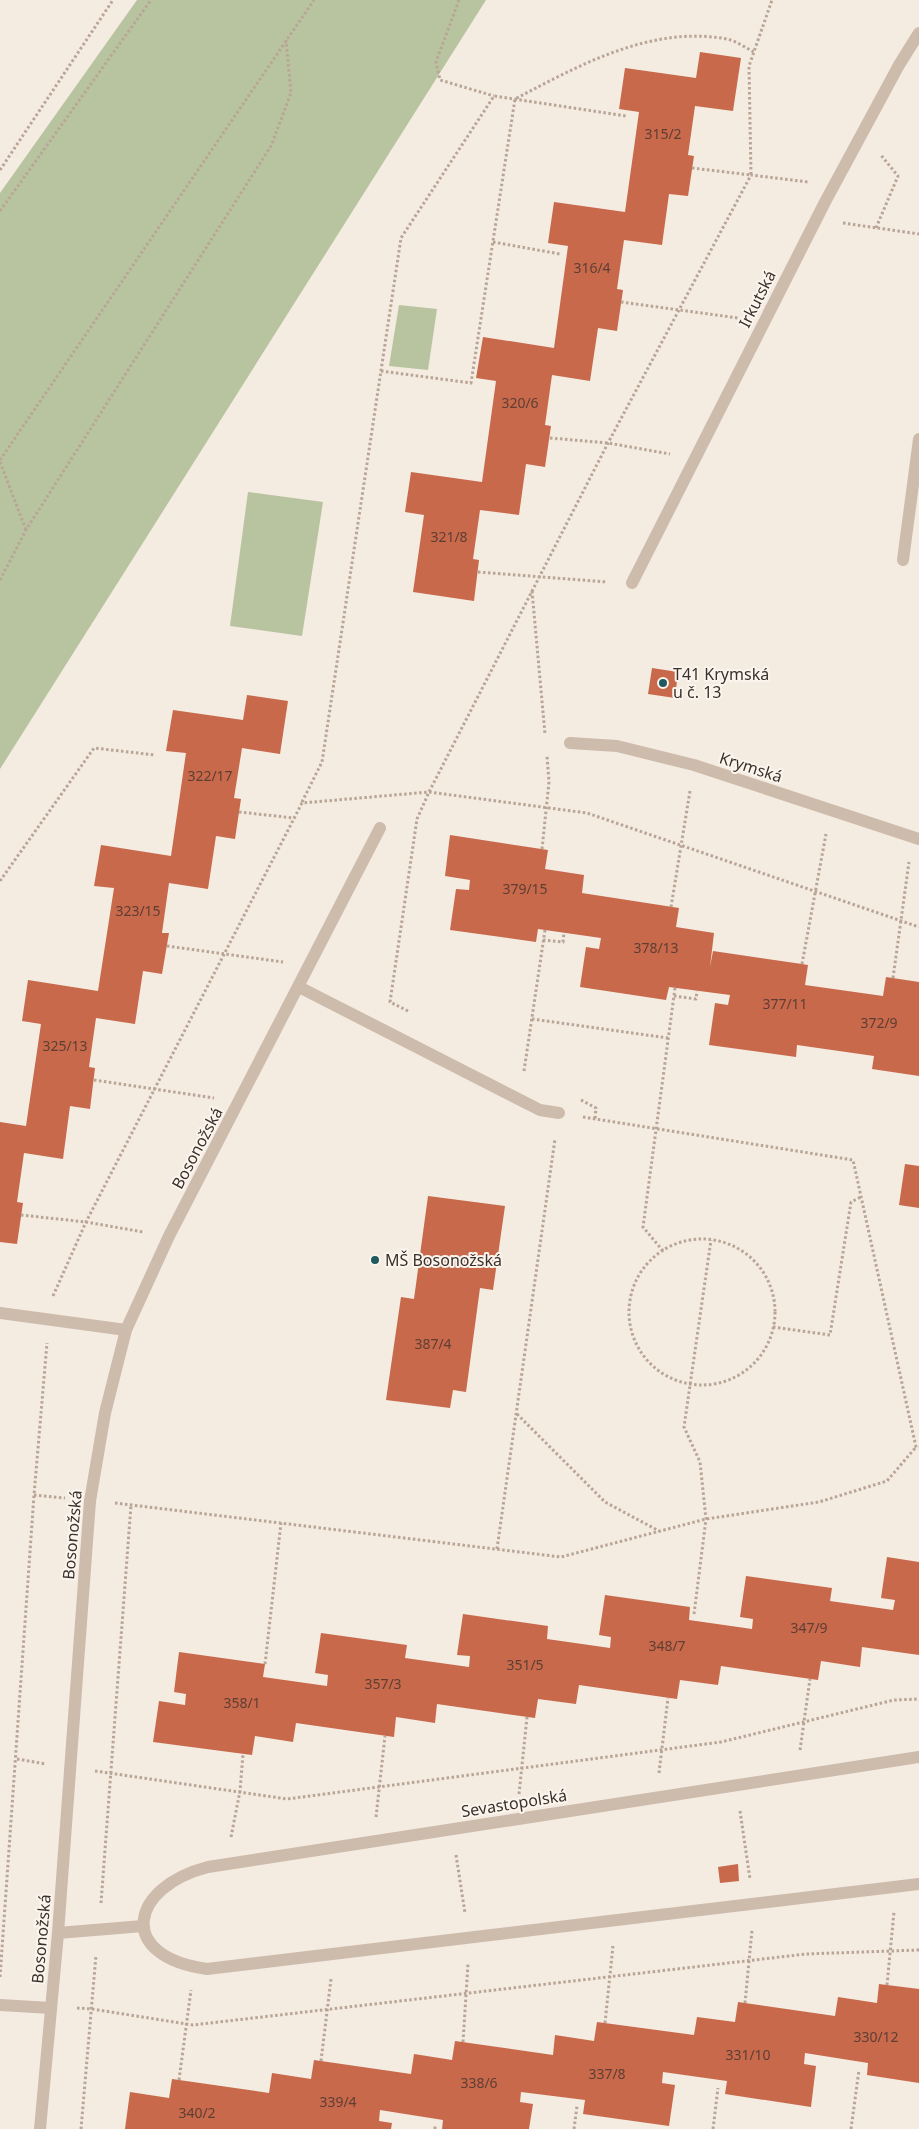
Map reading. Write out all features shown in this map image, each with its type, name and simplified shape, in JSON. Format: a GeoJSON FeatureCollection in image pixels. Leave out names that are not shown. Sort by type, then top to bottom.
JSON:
{"type":"FeatureCollection","features":[{"type":"Feature","properties":{"kind":"street","name":"Irkutská"},"geometry":{"type":"LineString","coordinates":[[632,583],[763,322],[844,168],[919,33]]}},
{"type":"Feature","properties":{"kind":"street"},"geometry":{"type":"LineString","coordinates":[[903,560],[919,440]]}},
{"type":"Feature","properties":{"kind":"street","name":"Krymská"},"geometry":{"type":"LineString","coordinates":[[570,743],[618,746],[694,765],[916,838]]}},
{"type":"Feature","properties":{"kind":"street","name":"Bosonožská"},"geometry":{"type":"LineString","coordinates":[[40,2129],[58,1933],[90,1501],[105,1413],[126,1330],[169,1236],[380,828]]}},
{"type":"Feature","properties":{"kind":"street"},"geometry":{"type":"LineString","coordinates":[[299,987],[540,1110],[559,1113]]}},
{"type":"Feature","properties":{"kind":"street"},"geometry":{"type":"LineString","coordinates":[[0,1313],[126,1330]]}},
{"type":"Feature","properties":{"kind":"street","name":"Sevastopolská"},"geometry":{"type":"LineString","coordinates":[[143,1926],[147,1906],[166,1886],[190,1872],[919,1757]]}},
{"type":"Feature","properties":{"kind":"street"},"geometry":{"type":"LineString","coordinates":[[58,1933],[143,1926],[148,1943],[166,1958],[207,1969],[919,1884]]}},
{"type":"Feature","properties":{"kind":"street"},"geometry":{"type":"LineString","coordinates":[[0,2005],[51,2008]]}},
{"type":"Feature","properties":{"kind":"path"},"geometry":{"type":"LineString","coordinates":[[0,170],[113,0]]}},
{"type":"Feature","properties":{"kind":"path"},"geometry":{"type":"LineString","coordinates":[[0,211],[151,0]]}},
{"type":"Feature","properties":{"kind":"path"},"geometry":{"type":"LineString","coordinates":[[26,530],[0,461],[314,0]]}},
{"type":"Feature","properties":{"kind":"path"},"geometry":{"type":"LineString","coordinates":[[459,0],[436,62],[440,80],[494,96],[626,116]]}},
{"type":"Feature","properties":{"kind":"path"},"geometry":{"type":"LineString","coordinates":[[390,1002],[417,819],[429,792],[608,443],[751,175],[749,66],[772,0]]}},
{"type":"Feature","properties":{"kind":"path"},"geometry":{"type":"LineString","coordinates":[[515,99],[568,72],[629,46],[679,36],[728,39],[754,52]]}},
{"type":"Feature","properties":{"kind":"path"},"geometry":{"type":"LineString","coordinates":[[0,580],[26,530],[271,146],[292,93],[286,40]]}},
{"type":"Feature","properties":{"kind":"path"},"geometry":{"type":"LineString","coordinates":[[52,1301],[53,1294],[86,1222],[322,762],[401,238],[494,96]]}},
{"type":"Feature","properties":{"kind":"path"},"geometry":{"type":"LineString","coordinates":[[381,371],[471,384],[515,99]]}},
{"type":"Feature","properties":{"kind":"path"},"geometry":{"type":"LineString","coordinates":[[876,228],[898,176],[879,153]]}},
{"type":"Feature","properties":{"kind":"path"},"geometry":{"type":"LineString","coordinates":[[692,168],[816,183]]}},
{"type":"Feature","properties":{"kind":"path"},"geometry":{"type":"LineString","coordinates":[[835,222],[919,234]]}},
{"type":"Feature","properties":{"kind":"path"},"geometry":{"type":"LineString","coordinates":[[493,242],[560,254]]}},
{"type":"Feature","properties":{"kind":"path"},"geometry":{"type":"LineString","coordinates":[[621,302],[680,308],[763,322]]}},
{"type":"Feature","properties":{"kind":"path"},"geometry":{"type":"LineString","coordinates":[[550,438],[608,443],[696,458]]}},
{"type":"Feature","properties":{"kind":"path"},"geometry":{"type":"LineString","coordinates":[[478,572],[632,583]]}},
{"type":"Feature","properties":{"kind":"path"},"geometry":{"type":"LineString","coordinates":[[532,591],[546,743]]}},
{"type":"Feature","properties":{"kind":"path"},"geometry":{"type":"LineString","coordinates":[[0,882],[94,748],[155,755]]}},
{"type":"Feature","properties":{"kind":"path"},"geometry":{"type":"LineString","coordinates":[[542,849],[549,782],[547,753]]}},
{"type":"Feature","properties":{"kind":"path"},"geometry":{"type":"LineString","coordinates":[[672,907],[694,765]]}},
{"type":"Feature","properties":{"kind":"path"},"geometry":{"type":"LineString","coordinates":[[302,803],[429,792],[587,813],[816,890],[919,927]]}},
{"type":"Feature","properties":{"kind":"path"},"geometry":{"type":"LineString","coordinates":[[802,964],[830,811]]}},
{"type":"Feature","properties":{"kind":"path"},"geometry":{"type":"LineString","coordinates":[[238,812],[294,818]]}},
{"type":"Feature","properties":{"kind":"path"},"geometry":{"type":"LineString","coordinates":[[893,978],[900,921],[916,838]]}},
{"type":"Feature","properties":{"kind":"path"},"geometry":{"type":"LineString","coordinates":[[524,1071],[545,930]]}},
{"type":"Feature","properties":{"kind":"path"},"geometry":{"type":"LineString","coordinates":[[543,940],[563,942],[564,932]]}},
{"type":"Feature","properties":{"kind":"path"},"geometry":{"type":"LineString","coordinates":[[167,946],[309,966]]}},
{"type":"Feature","properties":{"kind":"path"},"geometry":{"type":"LineString","coordinates":[[663,1251],[643,1227],[675,988]]}},
{"type":"Feature","properties":{"kind":"path"},"geometry":{"type":"LineString","coordinates":[[674,996],[696,999],[697,991]]}},
{"type":"Feature","properties":{"kind":"path"},"geometry":{"type":"LineString","coordinates":[[532,1019],[668,1038]]}},
{"type":"Feature","properties":{"kind":"path"},"geometry":{"type":"LineString","coordinates":[[94,1080],[239,1102]]}},
{"type":"Feature","properties":{"kind":"path"},"geometry":{"type":"LineString","coordinates":[[107,1503],[561,1557],[706,1519],[819,1502],[887,1482],[918,1447],[853,1160],[559,1113],[497,1549]]}},
{"type":"Feature","properties":{"kind":"path"},"geometry":{"type":"LineString","coordinates":[[774,1328],[830,1336],[851,1202],[861,1197]]}},
{"type":"Feature","properties":{"kind":"path"},"geometry":{"type":"LineString","coordinates":[[21,1215],[86,1222],[169,1236]]}},
{"type":"Feature","properties":{"kind":"path"},"geometry":{"type":"LineString","coordinates":[[693,1239],[711,1240],[740,1249],[758,1264],[770,1284],[776,1308],[774,1328],[762,1354],[746,1371],[724,1382],[700,1385],[676,1380],[655,1368],[640,1350],[631,1327],[630,1303],[637,1280],[650,1260],[670,1246],[693,1239]]}},
{"type":"Feature","properties":{"kind":"path"},"geometry":{"type":"LineString","coordinates":[[694,1614],[706,1519],[700,1462],[684,1427],[711,1240]]}},
{"type":"Feature","properties":{"kind":"path"},"geometry":{"type":"LineString","coordinates":[[0,1977],[17,1759],[34,1495],[48,1340]]}},
{"type":"Feature","properties":{"kind":"path"},"geometry":{"type":"LineString","coordinates":[[516,1414],[605,1502],[660,1531]]}},
{"type":"Feature","properties":{"kind":"path"},"geometry":{"type":"LineString","coordinates":[[34,1495],[73,1499]]}},
{"type":"Feature","properties":{"kind":"path"},"geometry":{"type":"LineString","coordinates":[[101,1910],[131,1505]]}},
{"type":"Feature","properties":{"kind":"path"},"geometry":{"type":"LineString","coordinates":[[265,1664],[281,1524]]}},
{"type":"Feature","properties":{"kind":"path"},"geometry":{"type":"LineString","coordinates":[[797,1776],[810,1679]]}},
{"type":"Feature","properties":{"kind":"path"},"geometry":{"type":"LineString","coordinates":[[655,1798],[668,1698]]}},
{"type":"Feature","properties":{"kind":"path"},"geometry":{"type":"LineString","coordinates":[[87,1770],[286,1798],[721,1742],[894,1700],[919,1699]]}},
{"type":"Feature","properties":{"kind":"path"},"geometry":{"type":"LineString","coordinates":[[516,1820],[527,1717]]}},
{"type":"Feature","properties":{"kind":"path"},"geometry":{"type":"LineString","coordinates":[[372,1842],[385,1736]]}},
{"type":"Feature","properties":{"kind":"path"},"geometry":{"type":"LineString","coordinates":[[226,1865],[240,1791],[243,1754]]}},
{"type":"Feature","properties":{"kind":"path"},"geometry":{"type":"LineString","coordinates":[[17,1759],[53,1765]]}},
{"type":"Feature","properties":{"kind":"path"},"geometry":{"type":"LineString","coordinates":[[887,1984],[896,1887]]}},
{"type":"Feature","properties":{"kind":"path"},"geometry":{"type":"LineString","coordinates":[[605,2023],[615,1920]]}},
{"type":"Feature","properties":{"kind":"path"},"geometry":{"type":"LineString","coordinates":[[51,2008],[92,2009],[193,2026],[806,1954],[919,1950]]}},
{"type":"Feature","properties":{"kind":"path"},"geometry":{"type":"LineString","coordinates":[[81,2129],[96,1952]]}},
{"type":"Feature","properties":{"kind":"path"},"geometry":{"type":"LineString","coordinates":[[321,2061],[334,1954]]}},
{"type":"Feature","properties":{"kind":"path"},"geometry":{"type":"LineString","coordinates":[[180,2080],[194,1967]]}},
{"type":"Feature","properties":{"kind":"path"},"geometry":{"type":"LineString","coordinates":[[745,2003],[747,1990]]}},
{"type":"Feature","properties":{"kind":"path"},"geometry":{"type":"LineString","coordinates":[[463,2042],[464,2029]]}},
{"type":"Feature","properties":{"kind":"path"},"geometry":{"type":"LineString","coordinates":[[851,2129],[860,2070]]}},
{"type":"Feature","properties":{"kind":"path"},"geometry":{"type":"LineString","coordinates":[[712,2129],[718,2088]]}},
{"type":"Feature","properties":{"kind":"path"},"geometry":{"type":"LineString","coordinates":[[574,2129],[577,2106]]}},
{"type":"Feature","properties":{"kind":"green space"},"geometry":{"type":"Polygon","coordinates":[[[137,0],[486,0],[0,769],[0,193],[137,0]]]}},
{"type":"Feature","properties":{"kind":"green space"},"geometry":{"type":"Polygon","coordinates":[[[399,305],[437,309],[428,370],[389,366],[399,305]]]}},
{"type":"Feature","properties":{"kind":"green space"},"geometry":{"type":"Polygon","coordinates":[[[248,492],[323,502],[302,636],[230,626],[248,492]]]}},
{"type":"Feature","properties":{"kind":"building"},"geometry":{"type":"Polygon","coordinates":[[[700,52],[741,58],[733,111],[695,106],[688,155],[694,156],[688,196],[669,194],[662,245],[624,240],[617,289],[623,290],[617,331],[598,328],[590,381],[552,375],[545,425],[551,426],[545,467],[526,464],[519,515],[480,510],[473,559],[479,560],[474,601],[413,592],[424,515],[405,512],[411,472],[482,482],[496,381],[476,378],[483,337],[554,348],[568,246],[548,243],[554,202],[625,212],[639,112],[619,109],[625,68],[696,78],[700,52]]]}},
{"type":"Feature","properties":{"kind":"building","name":"T41 Krymská u č. 13"},"geometry":{"type":"Polygon","coordinates":[[[652,668],[678,672],[675,698],[648,694],[652,668]]]}},
{"type":"Feature","properties":{"kind":"building"},"geometry":{"type":"Polygon","coordinates":[[[247,695],[288,701],[280,754],[242,748],[234,798],[241,799],[235,839],[216,836],[208,889],[169,883],[162,933],[169,933],[162,974],[143,971],[135,1024],[96,1018],[89,1067],[95,1068],[90,1109],[70,1106],[63,1159],[24,1153],[17,1202],[23,1203],[17,1244],[0,1242],[0,1122],[26,1126],[41,1024],[22,1021],[28,980],[98,991],[114,888],[94,886],[101,845],[171,856],[186,753],[166,751],[173,710],[243,720],[247,695]]]}},
{"type":"Feature","properties":{"kind":"building"},"geometry":{"type":"Polygon","coordinates":[[[450,835],[548,850],[545,869],[584,875],[582,893],[679,908],[676,927],[714,933],[710,967],[713,951],[808,965],[805,985],[883,996],[886,977],[919,982],[919,1076],[872,1069],[874,1056],[797,1045],[796,1057],[709,1045],[715,1003],[728,1005],[730,995],[669,987],[666,1000],[580,987],[586,947],[599,949],[601,938],[538,929],[536,942],[450,930],[456,889],[469,890],[470,880],[445,876],[450,835]]]}},
{"type":"Feature","properties":{"kind":"building"},"geometry":{"type":"Polygon","coordinates":[[[905,1164],[919,1166],[919,1208],[899,1205],[905,1164]]]}},
{"type":"Feature","properties":{"kind":"building"},"geometry":{"type":"Polygon","coordinates":[[[428,1196],[505,1206],[493,1290],[480,1288],[466,1392],[453,1390],[450,1408],[386,1400],[401,1297],[414,1299],[428,1196]]]}},
{"type":"Feature","properties":{"kind":"building"},"geometry":{"type":"Polygon","coordinates":[[[887,1557],[919,1562],[919,1655],[862,1647],[860,1667],[821,1661],[818,1680],[721,1666],[718,1685],[680,1680],[677,1699],[579,1685],[576,1704],[538,1699],[535,1718],[437,1704],[435,1723],[396,1717],[394,1737],[296,1723],[293,1742],[255,1736],[252,1755],[153,1742],[159,1701],[185,1705],[186,1694],[174,1692],[179,1652],[265,1664],[263,1677],[327,1686],[328,1675],[315,1673],[321,1633],[407,1645],[405,1658],[469,1667],[470,1656],[457,1655],[463,1614],[548,1626],[547,1639],[610,1648],[611,1637],[599,1635],[605,1595],[690,1607],[689,1620],[752,1629],[753,1619],[740,1617],[746,1576],[832,1588],[830,1601],[893,1610],[895,1600],[881,1598],[887,1557]]]}},
{"type":"Feature","properties":{"kind":"building"},"geometry":{"type":"Polygon","coordinates":[[[738,1864],[739,1881],[720,1883],[718,1867],[738,1864]]]}},
{"type":"Feature","properties":{"kind":"building"},"geometry":{"type":"Polygon","coordinates":[[[879,1984],[919,1989],[919,2083],[867,2075],[868,2063],[805,2053],[804,2064],[816,2066],[811,2107],[725,2094],[727,2081],[663,2072],[662,2083],[675,2085],[669,2126],[583,2114],[585,2100],[521,2092],[520,2102],[533,2104],[529,2129],[442,2129],[443,2120],[380,2110],[379,2121],[392,2123],[391,2129],[125,2129],[130,2092],[169,2098],[172,2079],[269,2093],[272,2073],[311,2079],[314,2060],[411,2074],[414,2054],[452,2060],[455,2041],[553,2055],[555,2035],[594,2041],[597,2022],[694,2035],[697,2017],[735,2022],[738,2002],[835,2016],[838,1997],[877,2003],[879,1984]]]}},
{"type":"Feature","properties":{"kind":"place","name":"T41 Krymská u č. 13"},"geometry":{"type":"Point","coordinates":[663,683]}},
{"type":"Feature","properties":{"kind":"place","name":"MŠ Bosonožská"},"geometry":{"type":"Point","coordinates":[375,1260]}}]}
